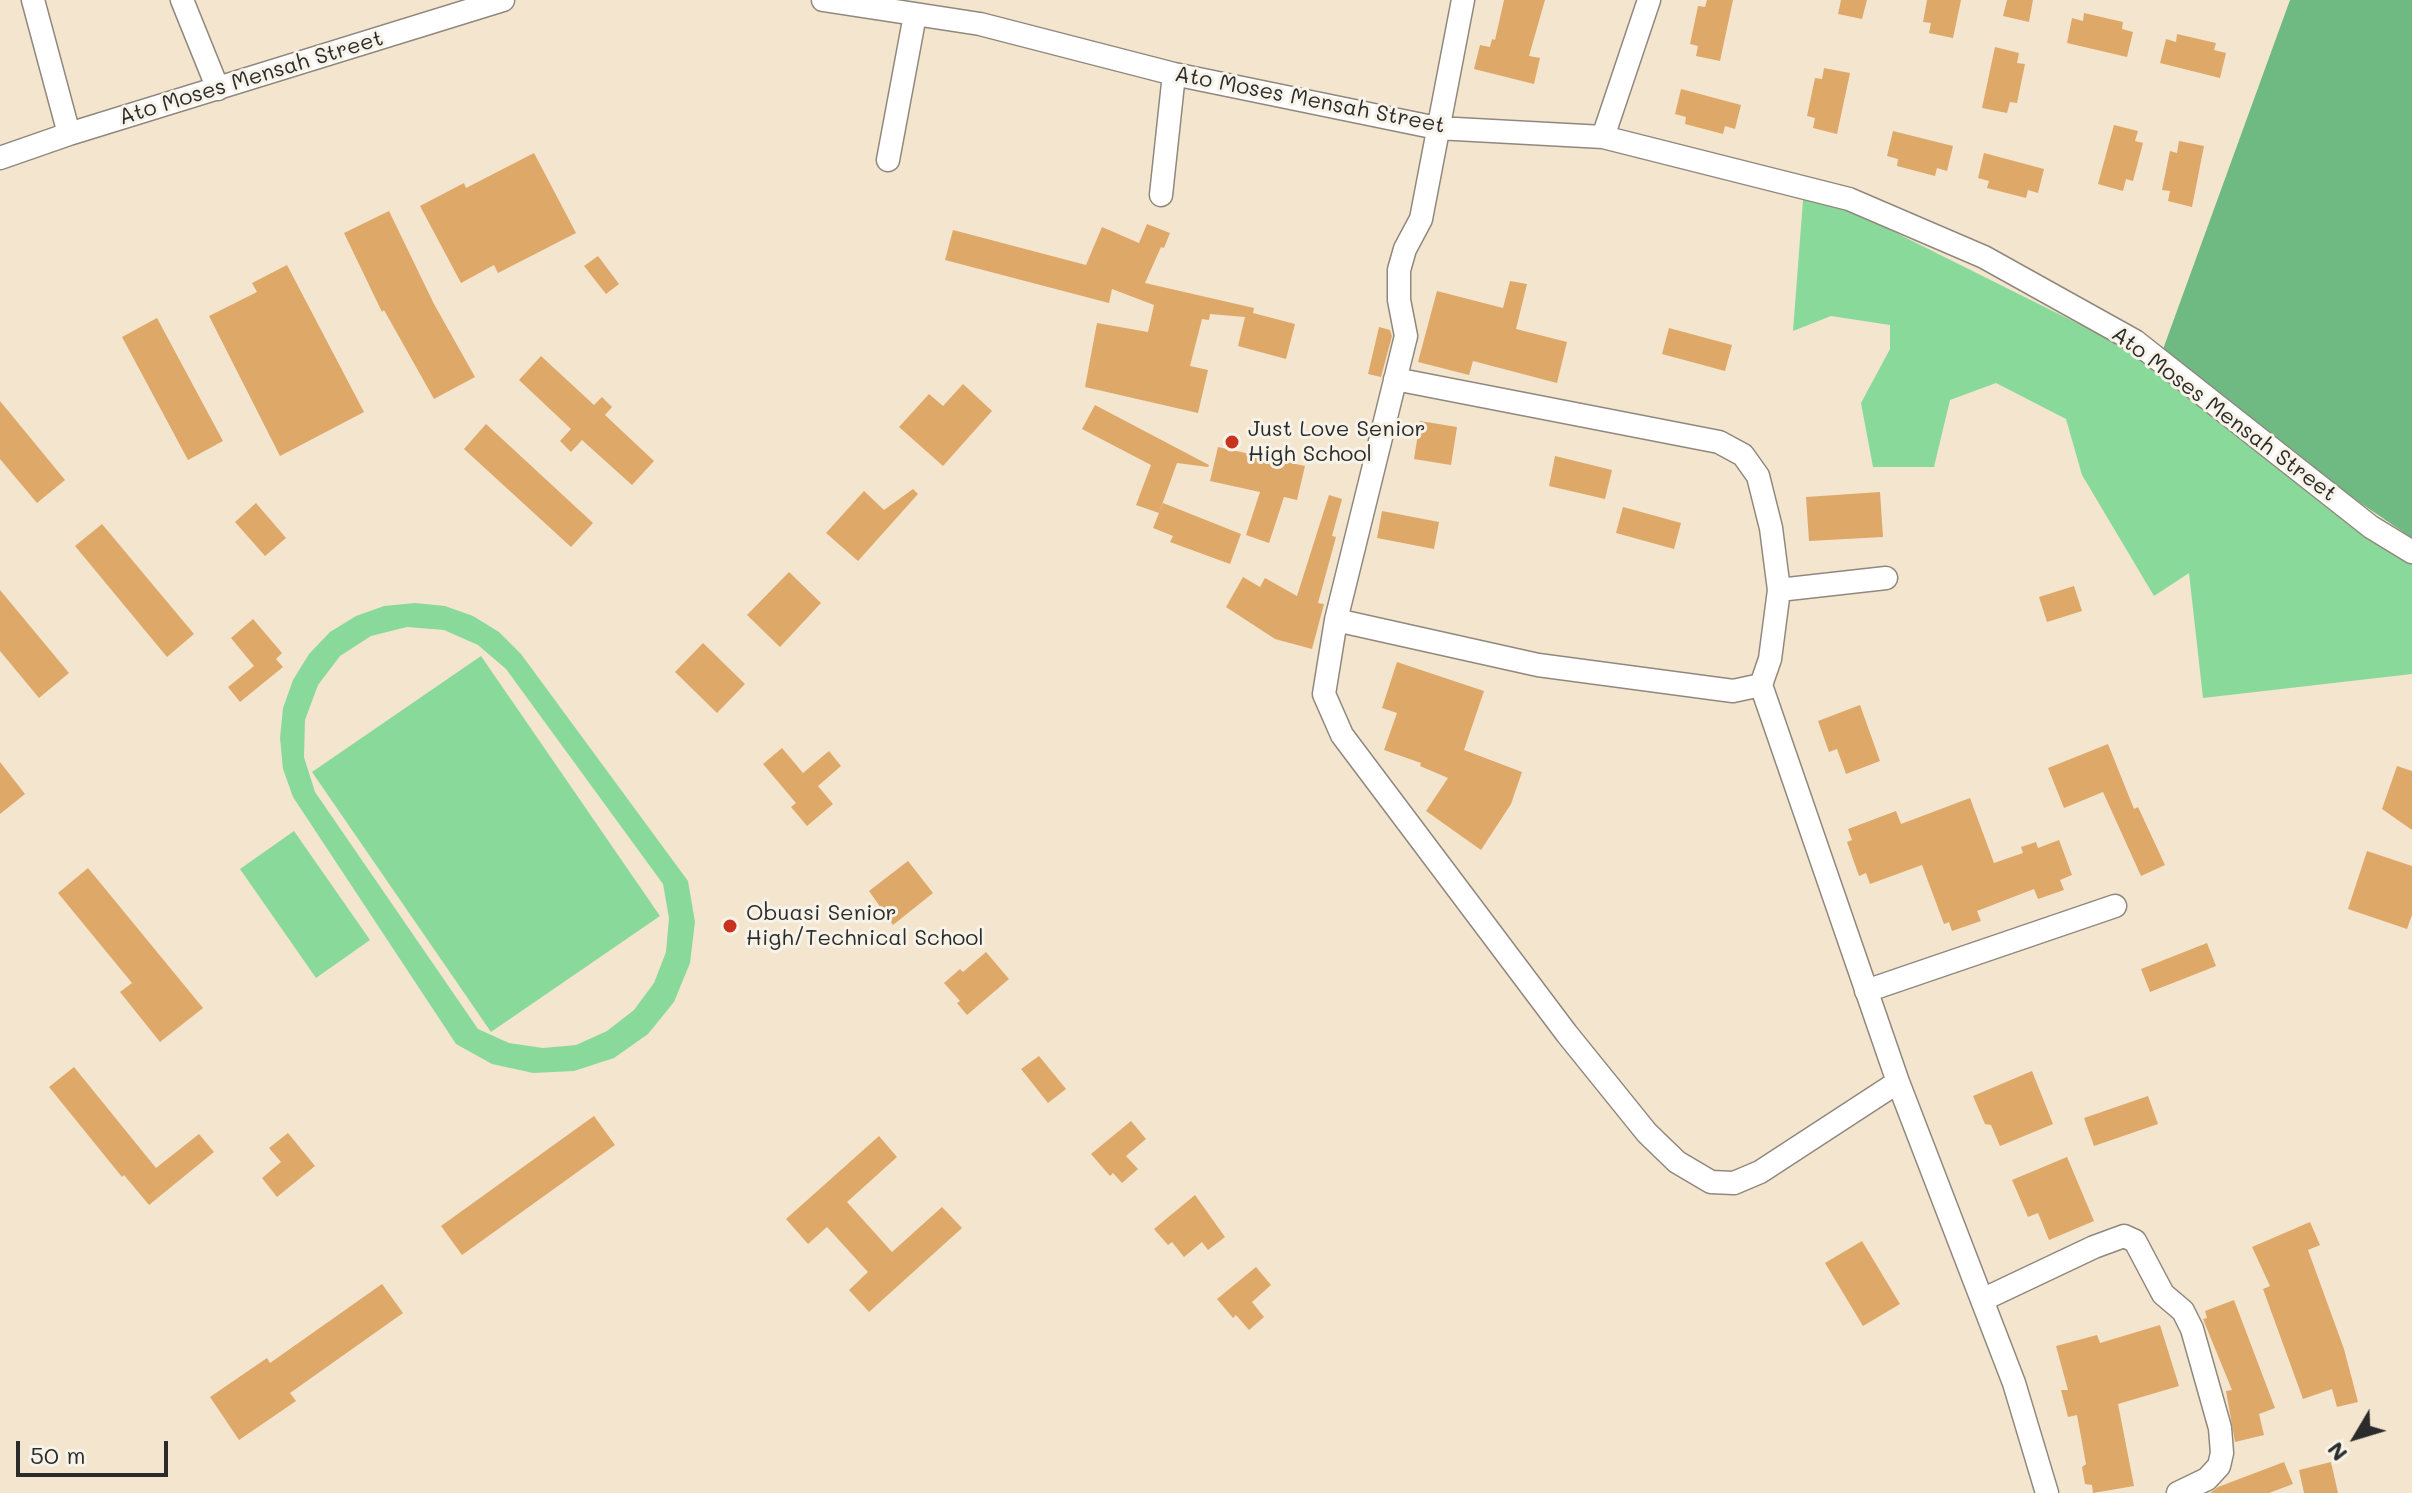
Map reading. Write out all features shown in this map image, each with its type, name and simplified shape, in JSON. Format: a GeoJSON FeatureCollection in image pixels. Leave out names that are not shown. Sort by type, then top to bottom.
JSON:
{"type":"FeatureCollection","features":[{"type":"Feature","properties":{"kind":"street"},"geometry":{"type":"LineString","coordinates":[[33,0],[69,134]]}},
{"type":"Feature","properties":{"kind":"street"},"geometry":{"type":"LineString","coordinates":[[182,0],[218,89]]}},
{"type":"Feature","properties":{"kind":"street","name":"Ato Moses Mensah Street"},"geometry":{"type":"LineString","coordinates":[[0,158],[503,0]]}},
{"type":"Feature","properties":{"kind":"street","name":"Ato Moses Mensah Street"},"geometry":{"type":"LineString","coordinates":[[823,0],[980,24],[1174,74],[1437,128],[1603,137],[1849,199],[1984,257],[2135,341],[2371,527],[2412,552]]}},
{"type":"Feature","properties":{"kind":"street"},"geometry":{"type":"LineString","coordinates":[[1463,0],[1421,219],[1405,249],[1399,270],[1399,300],[1406,336],[1336,620],[1324,694],[1342,735],[1567,1034],[1647,1133],[1677,1162],[1711,1182],[1734,1183],[1760,1172],[1898,1082]]}},
{"type":"Feature","properties":{"kind":"street"},"geometry":{"type":"LineString","coordinates":[[1603,137],[1649,0]]}},
{"type":"Feature","properties":{"kind":"street"},"geometry":{"type":"LineString","coordinates":[[888,160],[915,15]]}},
{"type":"Feature","properties":{"kind":"street"},"geometry":{"type":"LineString","coordinates":[[1161,195],[1174,74]]}},
{"type":"Feature","properties":{"kind":"street"},"geometry":{"type":"LineString","coordinates":[[1395,379],[1719,442],[1743,455],[1758,476],[1771,528],[1779,590],[1770,659],[1761,685],[1898,1082],[2014,1383],[2047,1493]]}},
{"type":"Feature","properties":{"kind":"street"},"geometry":{"type":"LineString","coordinates":[[1779,590],[1886,578]]}},
{"type":"Feature","properties":{"kind":"street"},"geometry":{"type":"LineString","coordinates":[[1336,620],[1538,665],[1733,691],[1761,685]]}},
{"type":"Feature","properties":{"kind":"street"},"geometry":{"type":"LineString","coordinates":[[1866,991],[2115,906]]}},
{"type":"Feature","properties":{"kind":"street"},"geometry":{"type":"LineString","coordinates":[[1982,1300],[2094,1247],[2124,1236],[2135,1241],[2163,1294],[2183,1311],[2192,1329],[2220,1428],[2222,1453],[2219,1466],[2207,1479],[2178,1493]]}},
{"type":"Feature","properties":{"kind":"green space"},"geometry":{"type":"Polygon","coordinates":[[[2290,0],[2412,0],[2412,538],[2334,485],[2162,352],[2290,0]]]}},
{"type":"Feature","properties":{"kind":"green space"},"geometry":{"type":"Polygon","coordinates":[[[1804,187],[2125,347],[2412,564],[2412,674],[2203,698],[2189,573],[2154,596],[2082,475],[2066,419],[1996,383],[1950,400],[1934,467],[1873,467],[1861,403],[1890,349],[1890,325],[1831,316],[1793,331],[1804,187]]]}},
{"type":"Feature","properties":{"kind":"green space"},"geometry":{"type":"Polygon","coordinates":[[[415,603],[445,606],[473,616],[499,632],[521,654],[688,881],[695,922],[690,963],[674,1002],[648,1034],[614,1058],[574,1071],[533,1073],[492,1064],[456,1044],[293,797],[283,769],[280,738],[283,708],[293,680],[309,654],[330,632],[356,616],[384,606],[415,603]],[[407,627],[371,636],[340,656],[318,685],[305,720],[304,757],[315,792],[478,1029],[509,1043],[543,1048],[576,1045],[607,1031],[634,1010],[654,983],[666,952],[669,918],[663,884],[506,669],[478,645],[444,630],[407,627]]]}},
{"type":"Feature","properties":{"kind":"green space"},"geometry":{"type":"Polygon","coordinates":[[[481,656],[660,916],[491,1032],[312,772],[481,656]]]}},
{"type":"Feature","properties":{"kind":"green space"},"geometry":{"type":"Polygon","coordinates":[[[294,831],[370,940],[316,978],[240,869],[294,831]]]}},
{"type":"Feature","properties":{"kind":"building"},"geometry":{"type":"Polygon","coordinates":[[[1504,0],[1545,0],[1529,56],[1540,58],[1534,84],[1474,69],[1480,45],[1490,47],[1492,39],[1495,40],[1504,0]]]}},
{"type":"Feature","properties":{"kind":"building"},"geometry":{"type":"Polygon","coordinates":[[[1707,0],[1733,0],[1720,61],[1696,56],[1698,46],[1690,44],[1698,6],[1705,7],[1707,0]]]}},
{"type":"Feature","properties":{"kind":"building"},"geometry":{"type":"Polygon","coordinates":[[[1841,0],[1867,0],[1862,19],[1838,14],[1841,0]]]}},
{"type":"Feature","properties":{"kind":"building"},"geometry":{"type":"Polygon","coordinates":[[[1927,0],[1961,0],[1953,38],[1929,33],[1931,23],[1923,22],[1927,0]]]}},
{"type":"Feature","properties":{"kind":"building"},"geometry":{"type":"Polygon","coordinates":[[[2007,0],[2033,0],[2029,22],[2003,16],[2007,0]]]}},
{"type":"Feature","properties":{"kind":"building"},"geometry":{"type":"Polygon","coordinates":[[[2084,13],[2123,22],[2122,29],[2133,32],[2127,57],[2067,43],[2072,18],[2083,21],[2084,13]]]}},
{"type":"Feature","properties":{"kind":"building"},"geometry":{"type":"Polygon","coordinates":[[[2177,34],[2216,43],[2214,50],[2226,53],[2220,78],[2160,63],[2166,39],[2176,42],[2177,34]]]}},
{"type":"Feature","properties":{"kind":"building"},"geometry":{"type":"Polygon","coordinates":[[[1995,47],[2019,53],[2017,63],[2025,64],[2017,103],[2010,102],[2007,113],[1982,108],[1995,47]]]}},
{"type":"Feature","properties":{"kind":"building"},"geometry":{"type":"Polygon","coordinates":[[[1824,68],[1850,73],[1837,134],[1813,128],[1815,118],[1807,116],[1815,78],[1822,79],[1824,68]]]}},
{"type":"Feature","properties":{"kind":"building"},"geometry":{"type":"Polygon","coordinates":[[[1681,89],[1741,105],[1735,129],[1725,126],[1723,134],[1685,124],[1686,117],[1675,114],[1681,89]]]}},
{"type":"Feature","properties":{"kind":"building"},"geometry":{"type":"Polygon","coordinates":[[[2114,125],[2138,131],[2135,141],[2143,143],[2133,181],[2126,179],[2123,191],[2098,184],[2114,125]]]}},
{"type":"Feature","properties":{"kind":"building"},"geometry":{"type":"Polygon","coordinates":[[[1893,131],[1953,146],[1947,171],[1937,168],[1935,176],[1897,166],[1898,159],[1887,156],[1893,131]]]}},
{"type":"Feature","properties":{"kind":"building"},"geometry":{"type":"Polygon","coordinates":[[[2179,141],[2204,146],[2192,207],[2168,201],[2170,191],[2162,190],[2170,151],[2177,153],[2179,141]]]}},
{"type":"Feature","properties":{"kind":"building"},"geometry":{"type":"Polygon","coordinates":[[[534,153],[576,233],[498,273],[494,265],[461,283],[420,206],[464,183],[466,188],[534,153]]]}},
{"type":"Feature","properties":{"kind":"building"},"geometry":{"type":"Polygon","coordinates":[[[1984,153],[2044,169],[2038,193],[2028,190],[2026,198],[1987,188],[1989,181],[1978,178],[1984,153]]]}},
{"type":"Feature","properties":{"kind":"building"},"geometry":{"type":"Polygon","coordinates":[[[389,211],[434,304],[475,377],[434,399],[384,310],[382,312],[344,233],[389,211]]]}},
{"type":"Feature","properties":{"kind":"building"},"geometry":{"type":"Polygon","coordinates":[[[1147,224],[1170,233],[1145,283],[1254,308],[1253,313],[1295,324],[1286,359],[1238,346],[1245,317],[1210,314],[1209,320],[1202,319],[1190,366],[1208,370],[1198,413],[1085,387],[1097,323],[1148,332],[1154,305],[1112,289],[1109,303],[945,260],[953,230],[1086,265],[1102,227],[1139,243],[1147,224]]]}},
{"type":"Feature","properties":{"kind":"building"},"geometry":{"type":"Polygon","coordinates":[[[598,256],[619,284],[606,294],[584,266],[598,256]]]}},
{"type":"Feature","properties":{"kind":"building"},"geometry":{"type":"Polygon","coordinates":[[[287,265],[364,412],[280,456],[209,316],[257,292],[252,283],[287,265]]]}},
{"type":"Feature","properties":{"kind":"building"},"geometry":{"type":"Polygon","coordinates":[[[1510,281],[1527,284],[1516,329],[1567,342],[1557,383],[1473,361],[1469,375],[1418,362],[1437,291],[1503,308],[1510,281]]]}},
{"type":"Feature","properties":{"kind":"building"},"geometry":{"type":"Polygon","coordinates":[[[157,318],[223,441],[188,460],[122,337],[157,318]]]}},
{"type":"Feature","properties":{"kind":"building"},"geometry":{"type":"Polygon","coordinates":[[[1379,327],[1390,330],[1392,336],[1381,377],[1368,374],[1379,327]]]}},
{"type":"Feature","properties":{"kind":"building"},"geometry":{"type":"Polygon","coordinates":[[[1669,328],[1732,345],[1725,371],[1662,354],[1669,328]]]}},
{"type":"Feature","properties":{"kind":"building"},"geometry":{"type":"Polygon","coordinates":[[[541,356],[594,405],[602,397],[612,407],[605,415],[654,461],[632,485],[582,440],[571,452],[560,441],[571,429],[519,380],[541,356]]]}},
{"type":"Feature","properties":{"kind":"building"},"geometry":{"type":"Polygon","coordinates":[[[963,384],[992,411],[943,466],[899,427],[929,394],[943,406],[963,384]]]}},
{"type":"Feature","properties":{"kind":"building"},"geometry":{"type":"Polygon","coordinates":[[[0,401],[65,480],[37,503],[0,459],[0,401]]]}},
{"type":"Feature","properties":{"kind":"building"},"geometry":{"type":"Polygon","coordinates":[[[1095,405],[1208,467],[1177,463],[1159,513],[1136,505],[1151,465],[1082,429],[1095,405]]]}},
{"type":"Feature","properties":{"kind":"building"},"geometry":{"type":"Polygon","coordinates":[[[1420,421],[1457,427],[1451,465],[1414,459],[1420,421]]]}},
{"type":"Feature","properties":{"kind":"building"},"geometry":{"type":"Polygon","coordinates":[[[486,424],[593,523],[571,547],[464,449],[486,424]]]}},
{"type":"Feature","properties":{"kind":"building"},"geometry":{"type":"Polygon","coordinates":[[[1218,447],[1305,466],[1297,500],[1284,497],[1269,543],[1246,535],[1260,492],[1210,481],[1218,447]]]}},
{"type":"Feature","properties":{"kind":"building"},"geometry":{"type":"Polygon","coordinates":[[[1555,456],[1612,470],[1605,499],[1549,486],[1555,456]]]}},
{"type":"Feature","properties":{"kind":"building"},"geometry":{"type":"Polygon","coordinates":[[[913,489],[918,494],[858,561],[826,533],[864,491],[884,510],[913,489]]]}},
{"type":"Feature","properties":{"kind":"building"},"geometry":{"type":"Polygon","coordinates":[[[1880,492],[1883,537],[1809,541],[1806,497],[1880,492]]]}},
{"type":"Feature","properties":{"kind":"building"},"geometry":{"type":"Polygon","coordinates":[[[1329,495],[1342,499],[1332,536],[1336,537],[1318,603],[1324,604],[1312,649],[1275,639],[1226,607],[1243,577],[1260,587],[1265,578],[1297,596],[1329,495]]]}},
{"type":"Feature","properties":{"kind":"building"},"geometry":{"type":"Polygon","coordinates":[[[256,503],[286,538],[265,556],[235,522],[256,503]]]}},
{"type":"Feature","properties":{"kind":"building"},"geometry":{"type":"Polygon","coordinates":[[[1163,503],[1241,534],[1230,564],[1170,542],[1173,536],[1153,528],[1163,503]]]}},
{"type":"Feature","properties":{"kind":"building"},"geometry":{"type":"Polygon","coordinates":[[[1623,507],[1681,523],[1674,549],[1616,533],[1623,507]]]}},
{"type":"Feature","properties":{"kind":"building"},"geometry":{"type":"Polygon","coordinates":[[[1382,511],[1439,522],[1434,549],[1377,538],[1382,511]]]}},
{"type":"Feature","properties":{"kind":"building"},"geometry":{"type":"Polygon","coordinates":[[[102,524],[194,634],[167,657],[75,546],[102,524]]]}},
{"type":"Feature","properties":{"kind":"building"},"geometry":{"type":"Polygon","coordinates":[[[789,572],[821,603],[780,647],[747,615],[789,572]]]}},
{"type":"Feature","properties":{"kind":"building"},"geometry":{"type":"Polygon","coordinates":[[[2074,586],[2082,611],[2047,622],[2039,597],[2074,586]]]}},
{"type":"Feature","properties":{"kind":"building"},"geometry":{"type":"Polygon","coordinates":[[[0,590],[69,673],[39,698],[0,651],[0,590]]]}},
{"type":"Feature","properties":{"kind":"building"},"geometry":{"type":"Polygon","coordinates":[[[253,619],[282,653],[276,659],[283,667],[240,702],[228,687],[254,666],[231,638],[253,619]]]}},
{"type":"Feature","properties":{"kind":"building"},"geometry":{"type":"Polygon","coordinates":[[[703,643],[745,684],[717,713],[675,672],[703,643]]]}},
{"type":"Feature","properties":{"kind":"building"},"geometry":{"type":"Polygon","coordinates":[[[1397,662],[1484,691],[1464,750],[1522,772],[1511,804],[1481,850],[1426,811],[1448,778],[1420,766],[1421,763],[1384,750],[1397,713],[1382,708],[1397,662]]]}},
{"type":"Feature","properties":{"kind":"building"},"geometry":{"type":"Polygon","coordinates":[[[1860,705],[1880,761],[1846,774],[1837,749],[1829,752],[1818,721],[1860,705]]]}},
{"type":"Feature","properties":{"kind":"building"},"geometry":{"type":"Polygon","coordinates":[[[2108,744],[2134,809],[2138,807],[2165,865],[2141,876],[2103,792],[2064,808],[2048,768],[2108,744]]]}},
{"type":"Feature","properties":{"kind":"building"},"geometry":{"type":"Polygon","coordinates":[[[782,748],[803,773],[829,751],[841,766],[818,786],[833,804],[807,826],[791,807],[796,803],[763,764],[782,748]]]}},
{"type":"Feature","properties":{"kind":"building"},"geometry":{"type":"Polygon","coordinates":[[[0,762],[25,794],[0,814],[0,762]]]}},
{"type":"Feature","properties":{"kind":"building"},"geometry":{"type":"Polygon","coordinates":[[[2397,766],[2412,771],[2412,830],[2382,809],[2397,766]]]}},
{"type":"Feature","properties":{"kind":"building"},"geometry":{"type":"Polygon","coordinates":[[[1970,798],[1994,863],[2023,853],[2021,847],[2036,842],[2038,848],[2059,840],[2072,875],[2060,880],[2064,890],[2038,899],[2034,889],[1977,911],[1981,921],[1952,931],[1949,922],[1944,924],[1922,865],[1870,884],[1866,873],[1859,876],[1847,842],[1852,840],[1848,829],[1896,811],[1901,824],[1970,798]]]}},
{"type":"Feature","properties":{"kind":"building"},"geometry":{"type":"Polygon","coordinates":[[[2367,851],[2412,866],[2412,915],[2407,929],[2348,909],[2367,851]]]}},
{"type":"Feature","properties":{"kind":"building"},"geometry":{"type":"Polygon","coordinates":[[[908,861],[933,893],[893,925],[869,891],[908,861]]]}},
{"type":"Feature","properties":{"kind":"building"},"geometry":{"type":"Polygon","coordinates":[[[88,868],[203,1008],[160,1042],[120,992],[132,983],[58,893],[88,868]]]}},
{"type":"Feature","properties":{"kind":"building"},"geometry":{"type":"Polygon","coordinates":[[[2207,943],[2216,966],[2150,992],[2141,969],[2207,943]]]}},
{"type":"Feature","properties":{"kind":"building"},"geometry":{"type":"Polygon","coordinates":[[[986,952],[1009,979],[967,1015],[957,1003],[960,1001],[944,983],[960,969],[963,972],[986,952]]]}},
{"type":"Feature","properties":{"kind":"building"},"geometry":{"type":"Polygon","coordinates":[[[1039,1056],[1066,1089],[1048,1103],[1021,1069],[1039,1056]]]}},
{"type":"Feature","properties":{"kind":"building"},"geometry":{"type":"Polygon","coordinates":[[[74,1067],[156,1168],[199,1134],[214,1152],[149,1205],[124,1175],[122,1177],[49,1087],[74,1067]]]}},
{"type":"Feature","properties":{"kind":"building"},"geometry":{"type":"Polygon","coordinates":[[[2032,1071],[2053,1124],[2000,1146],[1991,1125],[1985,1124],[1973,1096],[2032,1071]]]}},
{"type":"Feature","properties":{"kind":"building"},"geometry":{"type":"Polygon","coordinates":[[[2148,1096],[2158,1124],[2094,1146],[2084,1118],[2148,1096]]]}},
{"type":"Feature","properties":{"kind":"building"},"geometry":{"type":"Polygon","coordinates":[[[594,1116],[615,1145],[462,1255],[441,1226],[594,1116]]]}},
{"type":"Feature","properties":{"kind":"building"},"geometry":{"type":"Polygon","coordinates":[[[1131,1121],[1146,1139],[1126,1156],[1138,1169],[1122,1183],[1113,1173],[1110,1176],[1091,1154],[1131,1121]]]}},
{"type":"Feature","properties":{"kind":"building"},"geometry":{"type":"Polygon","coordinates":[[[288,1133],[315,1166],[277,1197],[262,1178],[281,1162],[269,1148],[288,1133]]]}},
{"type":"Feature","properties":{"kind":"building"},"geometry":{"type":"Polygon","coordinates":[[[879,1136],[897,1157],[847,1202],[892,1252],[942,1207],[962,1228],[869,1312],[849,1290],[868,1272],[827,1227],[808,1244],[786,1219],[879,1136]]]}},
{"type":"Feature","properties":{"kind":"building"},"geometry":{"type":"Polygon","coordinates":[[[2067,1157],[2094,1221],[2049,1240],[2038,1213],[2028,1217],[2012,1180],[2067,1157]]]}},
{"type":"Feature","properties":{"kind":"building"},"geometry":{"type":"Polygon","coordinates":[[[1195,1195],[1225,1237],[1208,1250],[1202,1242],[1184,1257],[1172,1242],[1168,1245],[1154,1229],[1195,1195]]]}},
{"type":"Feature","properties":{"kind":"building"},"geometry":{"type":"Polygon","coordinates":[[[2310,1222],[2320,1245],[2308,1250],[2344,1349],[2358,1402],[2337,1407],[2332,1389],[2303,1399],[2263,1289],[2270,1286],[2252,1247],[2310,1222]]]}},
{"type":"Feature","properties":{"kind":"building"},"geometry":{"type":"Polygon","coordinates":[[[1862,1241],[1900,1304],[1863,1326],[1825,1263],[1862,1241]]]}},
{"type":"Feature","properties":{"kind":"building"},"geometry":{"type":"Polygon","coordinates":[[[1256,1267],[1271,1285],[1252,1302],[1264,1317],[1249,1330],[1236,1315],[1233,1318],[1217,1299],[1256,1267]]]}},
{"type":"Feature","properties":{"kind":"building"},"geometry":{"type":"Polygon","coordinates":[[[382,1284],[403,1313],[290,1393],[296,1401],[239,1440],[210,1397],[267,1358],[270,1363],[382,1284]]]}},
{"type":"Feature","properties":{"kind":"building"},"geometry":{"type":"Polygon","coordinates":[[[2234,1300],[2275,1408],[2259,1414],[2264,1435],[2235,1442],[2226,1391],[2232,1390],[2203,1319],[2207,1318],[2205,1311],[2234,1300]]]}},
{"type":"Feature","properties":{"kind":"building"},"geometry":{"type":"Polygon","coordinates":[[[2160,1325],[2179,1386],[2118,1404],[2134,1486],[2093,1493],[2092,1485],[2085,1484],[2082,1467],[2086,1464],[2077,1415],[2068,1417],[2061,1390],[2068,1390],[2056,1346],[2097,1335],[2100,1343],[2160,1325]]]}},
{"type":"Feature","properties":{"kind":"building"},"geometry":{"type":"Polygon","coordinates":[[[2284,1462],[2293,1484],[2269,1493],[2210,1493],[2218,1487],[2284,1462]]]}},
{"type":"Feature","properties":{"kind":"building"},"geometry":{"type":"Polygon","coordinates":[[[2331,1462],[2338,1493],[2304,1493],[2299,1470],[2331,1462]]]}},
{"type":"Feature","properties":{"kind":"place","name":"Just Love Senior High School"},"geometry":{"type":"Point","coordinates":[1232,442]}},
{"type":"Feature","properties":{"kind":"place","name":"Obuasi Senior High/Technical School"},"geometry":{"type":"Point","coordinates":[730,926]}}]}
